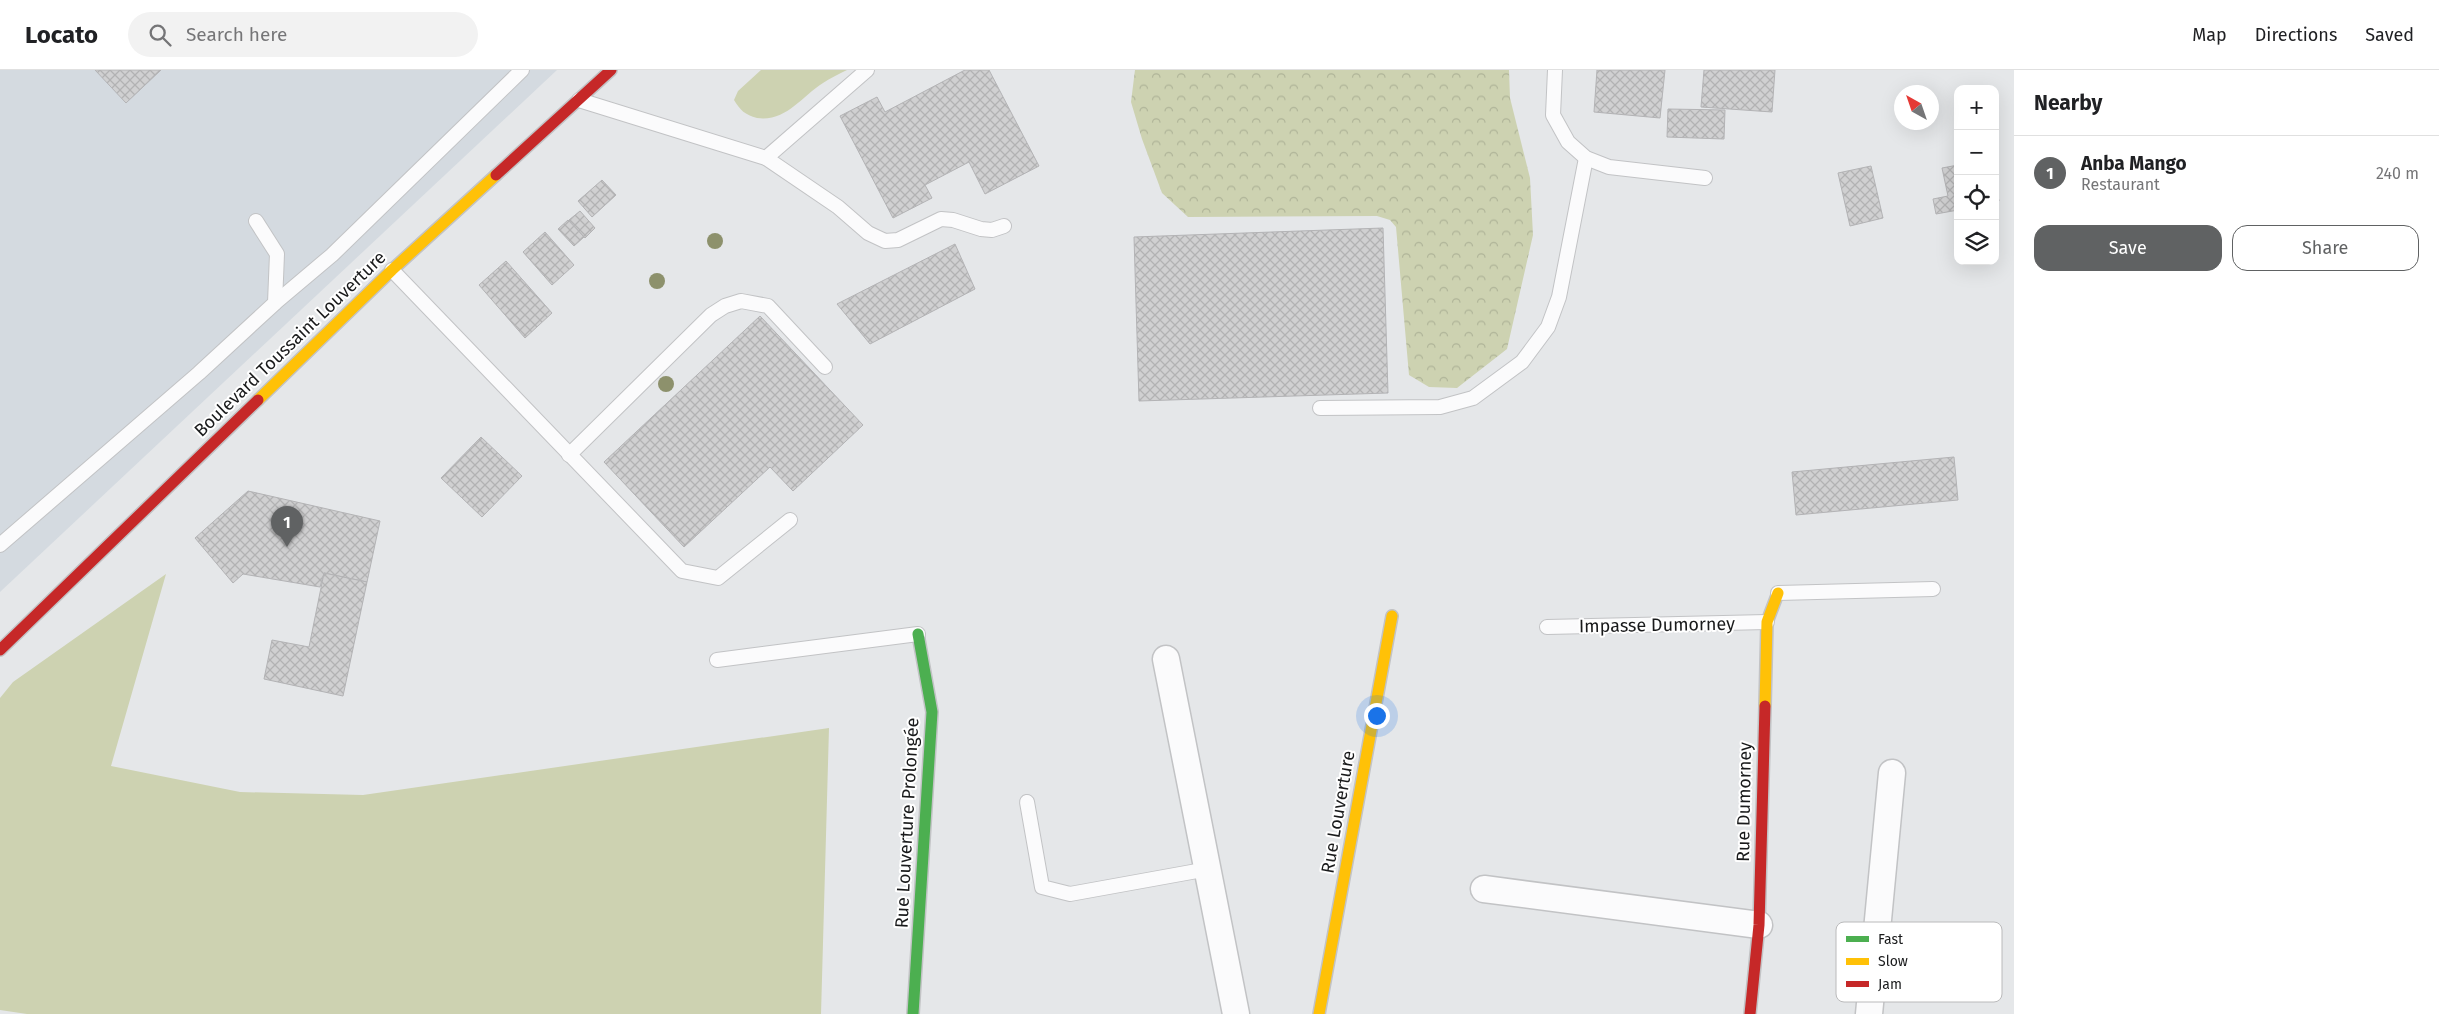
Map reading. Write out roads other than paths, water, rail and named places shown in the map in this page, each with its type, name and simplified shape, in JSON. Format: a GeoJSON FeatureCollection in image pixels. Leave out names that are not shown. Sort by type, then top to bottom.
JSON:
{"type":"FeatureCollection","features":[{"type":"Feature","properties":{"kind":"street","name":"Boulevard Toussaint Louverture"},"geometry":{"type":"LineString","coordinates":[[0,650],[392,270],[611,70]]}},
{"type":"Feature","properties":{"kind":"street","name":"Rue Dumorney"},"geometry":{"type":"LineString","coordinates":[[1750,1014],[1759,925],[1766,622],[1778,593]]}},
{"type":"Feature","properties":{"kind":"street","name":"Rue Louverture"},"geometry":{"type":"LineString","coordinates":[[1319,1014],[1392,616]]}},
{"type":"Feature","properties":{"kind":"street","name":"Rue Louverture Prolongée"},"geometry":{"type":"LineString","coordinates":[[913,1014],[932,712],[918,634]]}},
{"type":"Feature","properties":{"kind":"street"},"geometry":{"type":"LineString","coordinates":[[1166,659],[1236,1014]]}},
{"type":"Feature","properties":{"kind":"street"},"geometry":{"type":"LineString","coordinates":[[1878,922],[1892,773]]}},
{"type":"Feature","properties":{"kind":"street"},"geometry":{"type":"LineString","coordinates":[[1484,889],[1759,925]]}},
{"type":"Feature","properties":{"kind":"lane"},"geometry":{"type":"LineString","coordinates":[[0,545],[332,255],[522,70]]}},
{"type":"Feature","properties":{"kind":"lane"},"geometry":{"type":"LineString","coordinates":[[766,158],[867,70]]}},
{"type":"Feature","properties":{"kind":"lane"},"geometry":{"type":"LineString","coordinates":[[1555,70],[1552,115],[1568,142],[1586,158],[1609,167],[1705,178]]}},
{"type":"Feature","properties":{"kind":"lane"},"geometry":{"type":"LineString","coordinates":[[579,100],[766,158],[838,207],[868,233],[885,241],[898,240],[941,219],[953,220],[981,229],[992,230],[1004,226]]}},
{"type":"Feature","properties":{"kind":"lane"},"geometry":{"type":"LineString","coordinates":[[1320,408],[1440,407],[1473,398],[1522,362],[1548,327],[1559,297],[1586,158]]}},
{"type":"Feature","properties":{"kind":"lane"},"geometry":{"type":"LineString","coordinates":[[256,221],[277,254],[275,303]]}},
{"type":"Feature","properties":{"kind":"lane"},"geometry":{"type":"LineString","coordinates":[[392,270],[682,571],[718,578],[790,520]]}},
{"type":"Feature","properties":{"kind":"lane"},"geometry":{"type":"LineString","coordinates":[[570,455],[712,315],[724,306],[741,301],[757,302],[768,306],[825,368]]}},
{"type":"Feature","properties":{"kind":"lane"},"geometry":{"type":"LineString","coordinates":[[1778,593],[1933,589]]}},
{"type":"Feature","properties":{"kind":"lane","name":"Impasse Dumorney"},"geometry":{"type":"LineString","coordinates":[[1547,627],[1766,622]]}},
{"type":"Feature","properties":{"kind":"lane"},"geometry":{"type":"LineString","coordinates":[[717,660],[918,634]]}},
{"type":"Feature","properties":{"kind":"lane"},"geometry":{"type":"LineString","coordinates":[[1027,802],[1042,887],[1070,894],[1208,869]]}},
{"type":"Feature","properties":{"kind":"place","name":"Anba Mango"},"geometry":{"type":"Point","coordinates":[287,547]}}]}
